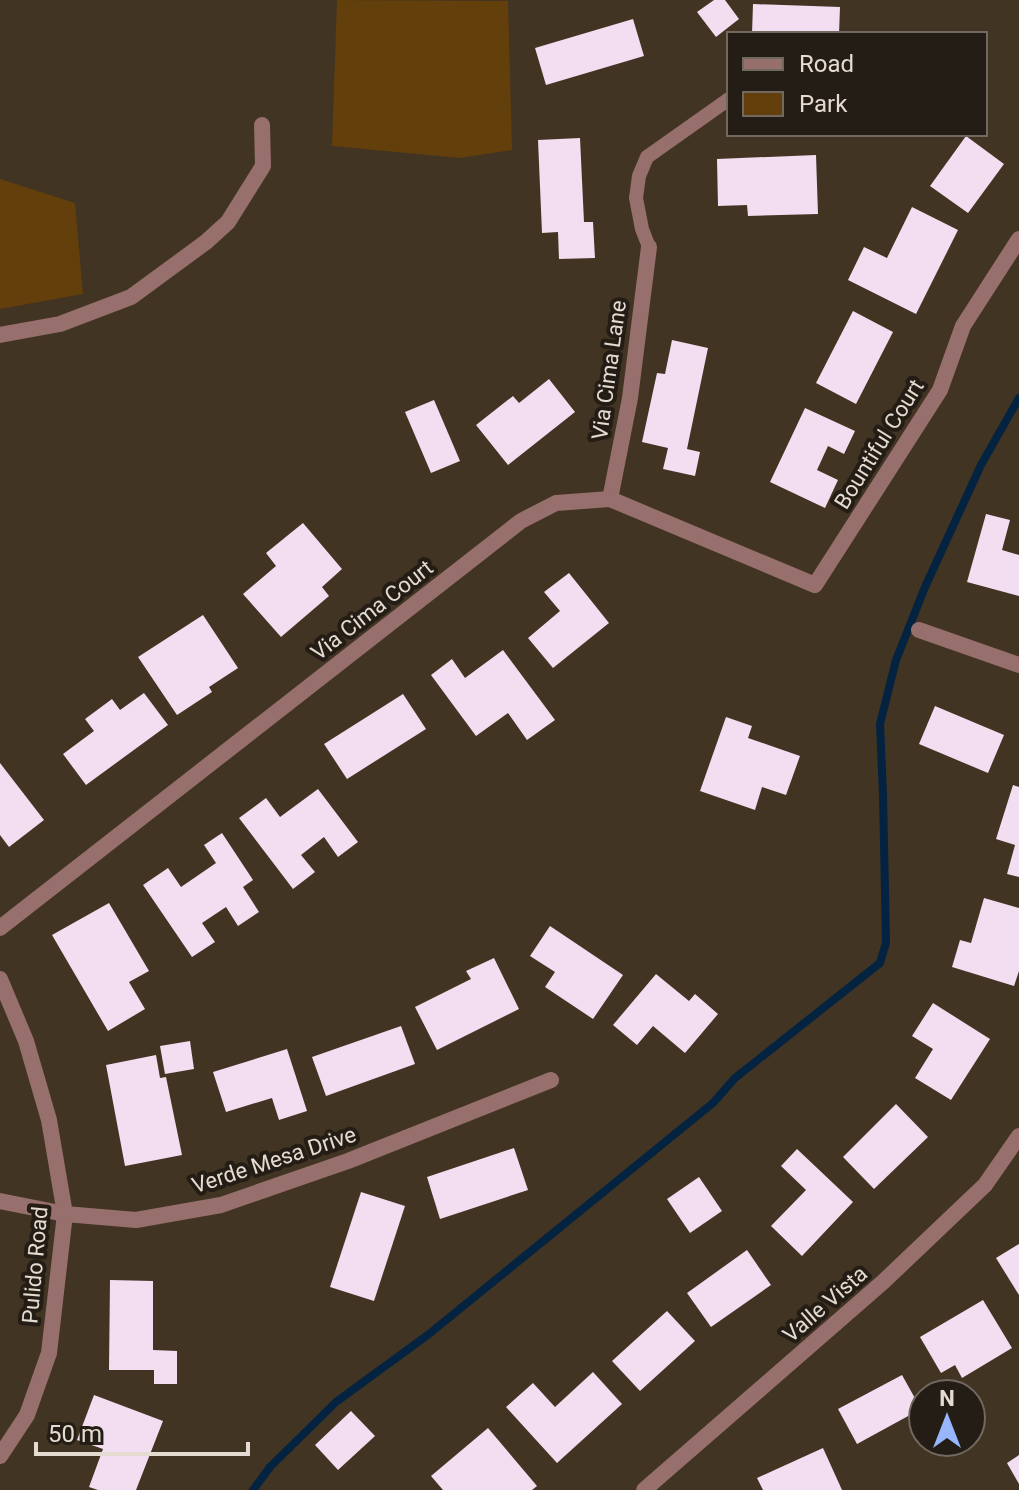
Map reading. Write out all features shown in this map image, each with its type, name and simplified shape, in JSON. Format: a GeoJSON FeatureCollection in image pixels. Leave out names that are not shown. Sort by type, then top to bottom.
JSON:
{"type":"FeatureCollection","features":[{"type":"Feature","properties":{"kind":"street"},"geometry":{"type":"LineString","coordinates":[[0,335],[60,324],[131,297],[206,242],[228,222],[263,166],[262,125]]}},
{"type":"Feature","properties":{"kind":"street","name":"Bountiful Court"},"geometry":{"type":"LineString","coordinates":[[815,585],[940,390],[963,326],[1019,239]]}},
{"type":"Feature","properties":{"kind":"street","name":"Via Cima Lane"},"geometry":{"type":"LineString","coordinates":[[610,499],[630,398],[649,247]]}},
{"type":"Feature","properties":{"kind":"street","name":"Via Cima Court"},"geometry":{"type":"LineString","coordinates":[[0,928],[521,521],[556,503],[610,499],[815,585]]}},
{"type":"Feature","properties":{"kind":"street"},"geometry":{"type":"LineString","coordinates":[[919,630],[1019,665]]}},
{"type":"Feature","properties":{"kind":"street","name":"Pulido Road"},"geometry":{"type":"LineString","coordinates":[[0,979],[26,1041],[49,1120],[65,1214],[49,1353],[27,1415],[0,1456]]}},
{"type":"Feature","properties":{"kind":"street","name":"Verde Mesa Drive"},"geometry":{"type":"LineString","coordinates":[[0,1201],[65,1214],[136,1220],[221,1205],[348,1161],[551,1080]]}},
{"type":"Feature","properties":{"kind":"street","name":"Valle Vista"},"geometry":{"type":"LineString","coordinates":[[644,1490],[883,1282],[985,1185],[1019,1136]]}},
{"type":"Feature","properties":{"kind":"lane"},"geometry":{"type":"LineString","coordinates":[[649,247],[636,198],[639,176],[647,157],[727,100]]}},
{"type":"Feature","properties":{"kind":"green space"},"geometry":{"type":"Polygon","coordinates":[[[337,0],[508,1],[512,150],[460,158],[332,146],[337,0]]]}},
{"type":"Feature","properties":{"kind":"green space"},"geometry":{"type":"Polygon","coordinates":[[[0,179],[75,203],[83,294],[0,309],[0,179]]]}},
{"type":"Feature","properties":{"kind":"building"},"geometry":{"type":"Polygon","coordinates":[[[714,0],[725,0],[739,19],[716,37],[697,12],[714,0]]]}},
{"type":"Feature","properties":{"kind":"building"},"geometry":{"type":"Polygon","coordinates":[[[753,4],[840,7],[839,32],[752,32],[753,4]]]}},
{"type":"Feature","properties":{"kind":"building"},"geometry":{"type":"Polygon","coordinates":[[[633,19],[644,56],[546,85],[535,48],[633,19]]]}},
{"type":"Feature","properties":{"kind":"building"},"geometry":{"type":"Polygon","coordinates":[[[966,136],[1004,164],[968,213],[930,186],[966,136]]]}},
{"type":"Feature","properties":{"kind":"building"},"geometry":{"type":"Polygon","coordinates":[[[580,138],[584,222],[593,222],[595,258],[559,259],[558,232],[542,233],[538,140],[580,138]]]}},
{"type":"Feature","properties":{"kind":"building"},"geometry":{"type":"Polygon","coordinates":[[[816,155],[818,214],[748,216],[747,205],[718,206],[717,159],[816,155]]]}},
{"type":"Feature","properties":{"kind":"building"},"geometry":{"type":"Polygon","coordinates":[[[912,207],[958,230],[916,314],[848,280],[864,247],[887,258],[912,207]]]}},
{"type":"Feature","properties":{"kind":"building"},"geometry":{"type":"Polygon","coordinates":[[[853,311],[893,332],[856,404],[816,383],[853,311]]]}},
{"type":"Feature","properties":{"kind":"building"},"geometry":{"type":"Polygon","coordinates":[[[672,340],[708,348],[687,449],[700,452],[695,476],[663,469],[668,448],[642,442],[657,373],[665,374],[672,340]]]}},
{"type":"Feature","properties":{"kind":"building"},"geometry":{"type":"Polygon","coordinates":[[[549,379],[575,412],[508,465],[476,425],[513,396],[519,403],[549,379]]]}},
{"type":"Feature","properties":{"kind":"building"},"geometry":{"type":"Polygon","coordinates":[[[434,400],[460,461],[431,473],[405,412],[434,400]]]}},
{"type":"Feature","properties":{"kind":"building"},"geometry":{"type":"Polygon","coordinates":[[[805,408],[855,431],[844,454],[828,446],[817,470],[838,480],[825,508],[770,482],[805,408]]]}},
{"type":"Feature","properties":{"kind":"building"},"geometry":{"type":"Polygon","coordinates":[[[986,514],[1010,520],[1002,550],[1019,555],[1019,596],[967,582],[986,514]]]}},
{"type":"Feature","properties":{"kind":"building"},"geometry":{"type":"Polygon","coordinates":[[[303,523],[342,569],[322,587],[329,596],[281,637],[243,594],[276,566],[266,553],[303,523]]]}},
{"type":"Feature","properties":{"kind":"building"},"geometry":{"type":"Polygon","coordinates":[[[569,573],[609,623],[553,668],[528,638],[560,611],[544,592],[569,573]]]}},
{"type":"Feature","properties":{"kind":"building"},"geometry":{"type":"Polygon","coordinates":[[[203,615],[238,668],[209,687],[212,692],[177,715],[138,657],[203,615]]]}},
{"type":"Feature","properties":{"kind":"building"},"geometry":{"type":"Polygon","coordinates":[[[503,650],[555,720],[527,740],[508,713],[476,736],[431,675],[452,659],[465,678],[503,650]]]}},
{"type":"Feature","properties":{"kind":"building"},"geometry":{"type":"Polygon","coordinates":[[[144,693],[168,725],[86,785],[63,754],[94,731],[85,719],[112,699],[120,710],[144,693]]]}},
{"type":"Feature","properties":{"kind":"building"},"geometry":{"type":"Polygon","coordinates":[[[403,694],[426,729],[347,779],[324,744],[403,694]]]}},
{"type":"Feature","properties":{"kind":"building"},"geometry":{"type":"Polygon","coordinates":[[[935,706],[1004,735],[988,773],[919,744],[935,706]]]}},
{"type":"Feature","properties":{"kind":"building"},"geometry":{"type":"Polygon","coordinates":[[[726,717],[752,726],[748,738],[800,756],[786,795],[762,787],[755,810],[700,791],[726,717]]]}},
{"type":"Feature","properties":{"kind":"building"},"geometry":{"type":"Polygon","coordinates":[[[0,763],[44,820],[9,847],[0,835],[0,763]]]}},
{"type":"Feature","properties":{"kind":"building"},"geometry":{"type":"Polygon","coordinates":[[[1013,785],[1019,787],[1019,877],[1007,874],[1015,845],[996,839],[1013,785]]]}},
{"type":"Feature","properties":{"kind":"building"},"geometry":{"type":"Polygon","coordinates":[[[318,789],[358,842],[338,857],[324,837],[301,855],[315,872],[293,889],[239,818],[266,798],[280,817],[318,789]]]}},
{"type":"Feature","properties":{"kind":"building"},"geometry":{"type":"Polygon","coordinates":[[[222,833],[253,880],[243,887],[259,912],[238,926],[226,907],[202,923],[215,942],[192,957],[143,885],[168,868],[181,887],[216,863],[204,845],[222,833]]]}},
{"type":"Feature","properties":{"kind":"building"},"geometry":{"type":"Polygon","coordinates":[[[984,898],[1019,908],[1019,971],[1014,986],[952,967],[960,940],[971,943],[984,898]]]}},
{"type":"Feature","properties":{"kind":"building"},"geometry":{"type":"Polygon","coordinates":[[[109,903],[149,971],[129,982],[145,1009],[108,1031],[52,935],[109,903]]]}},
{"type":"Feature","properties":{"kind":"building"},"geometry":{"type":"Polygon","coordinates":[[[550,926],[623,975],[593,1019],[545,987],[555,972],[530,956],[550,926]]]}},
{"type":"Feature","properties":{"kind":"building"},"geometry":{"type":"Polygon","coordinates":[[[494,958],[519,1009],[437,1050],[415,1007],[471,979],[466,971],[494,958]]]}},
{"type":"Feature","properties":{"kind":"building"},"geometry":{"type":"Polygon","coordinates":[[[656,974],[689,1001],[695,994],[718,1014],[685,1053],[653,1026],[637,1045],[613,1025],[656,974]]]}},
{"type":"Feature","properties":{"kind":"building"},"geometry":{"type":"Polygon","coordinates":[[[933,1003],[990,1039],[951,1100],[915,1078],[933,1049],[912,1036],[933,1003]]]}},
{"type":"Feature","properties":{"kind":"building"},"geometry":{"type":"Polygon","coordinates":[[[401,1026],[415,1064],[326,1096],[312,1057],[401,1026]]]}},
{"type":"Feature","properties":{"kind":"building"},"geometry":{"type":"Polygon","coordinates":[[[190,1041],[194,1069],[165,1074],[160,1046],[190,1041]]]}},
{"type":"Feature","properties":{"kind":"building"},"geometry":{"type":"Polygon","coordinates":[[[287,1049],[307,1111],[279,1120],[272,1098],[226,1112],[213,1072],[287,1049]]]}},
{"type":"Feature","properties":{"kind":"building"},"geometry":{"type":"Polygon","coordinates":[[[156,1055],[160,1078],[166,1077],[182,1155],[125,1166],[106,1065],[156,1055]]]}},
{"type":"Feature","properties":{"kind":"building"},"geometry":{"type":"Polygon","coordinates":[[[896,1104],[928,1137],[874,1189],[843,1157],[896,1104]]]}},
{"type":"Feature","properties":{"kind":"building"},"geometry":{"type":"Polygon","coordinates":[[[514,1148],[528,1190],[440,1219],[427,1177],[514,1148]]]}},
{"type":"Feature","properties":{"kind":"building"},"geometry":{"type":"Polygon","coordinates":[[[797,1149],[853,1202],[802,1256],[771,1226],[806,1190],[781,1166],[797,1149]]]}},
{"type":"Feature","properties":{"kind":"building"},"geometry":{"type":"Polygon","coordinates":[[[699,1177],[722,1211],[690,1233],[667,1199],[699,1177]]]}},
{"type":"Feature","properties":{"kind":"building"},"geometry":{"type":"Polygon","coordinates":[[[361,1192],[405,1206],[374,1301],[330,1287],[361,1192]]]}},
{"type":"Feature","properties":{"kind":"building"},"geometry":{"type":"Polygon","coordinates":[[[1019,1244],[1019,1295],[996,1258],[1019,1244]]]}},
{"type":"Feature","properties":{"kind":"building"},"geometry":{"type":"Polygon","coordinates":[[[747,1250],[771,1285],[711,1327],[687,1293],[747,1250]]]}},
{"type":"Feature","properties":{"kind":"building"},"geometry":{"type":"Polygon","coordinates":[[[110,1280],[153,1281],[153,1350],[177,1351],[177,1384],[154,1384],[154,1370],[109,1370],[110,1280]]]}},
{"type":"Feature","properties":{"kind":"building"},"geometry":{"type":"Polygon","coordinates":[[[983,1300],[1012,1348],[962,1378],[955,1365],[941,1373],[920,1337],[983,1300]]]}},
{"type":"Feature","properties":{"kind":"building"},"geometry":{"type":"Polygon","coordinates":[[[667,1311],[695,1341],[640,1391],[612,1361],[667,1311]]]}},
{"type":"Feature","properties":{"kind":"building"},"geometry":{"type":"Polygon","coordinates":[[[593,1372],[622,1404],[557,1463],[506,1407],[533,1383],[555,1407],[593,1372]]]}},
{"type":"Feature","properties":{"kind":"building"},"geometry":{"type":"Polygon","coordinates":[[[902,1375],[907,1384],[907,1417],[857,1444],[838,1409],[902,1375]]]}},
{"type":"Feature","properties":{"kind":"building"},"geometry":{"type":"Polygon","coordinates":[[[94,1395],[163,1421],[136,1490],[98,1490],[89,1487],[103,1449],[77,1440],[94,1395]]]}},
{"type":"Feature","properties":{"kind":"building"},"geometry":{"type":"Polygon","coordinates":[[[351,1411],[375,1436],[338,1470],[315,1445],[351,1411]]]}},
{"type":"Feature","properties":{"kind":"building"},"geometry":{"type":"Polygon","coordinates":[[[488,1428],[537,1486],[532,1490],[443,1490],[431,1476],[488,1428]]]}},
{"type":"Feature","properties":{"kind":"building"},"geometry":{"type":"Polygon","coordinates":[[[823,1448],[842,1490],[763,1490],[757,1478],[823,1448]]]}},
{"type":"Feature","properties":{"kind":"building"},"geometry":{"type":"Polygon","coordinates":[[[1019,1455],[1019,1484],[1007,1463],[1019,1455]]]}},
{"type":"Feature","properties":{"kind":"waterway"},"geometry":{"type":"LineString","coordinates":[[253,1490],[270,1467],[336,1402],[429,1334],[713,1103],[735,1078],[880,963],[886,943],[880,724],[896,660],[925,587],[981,465],[1019,398]]}}]}
